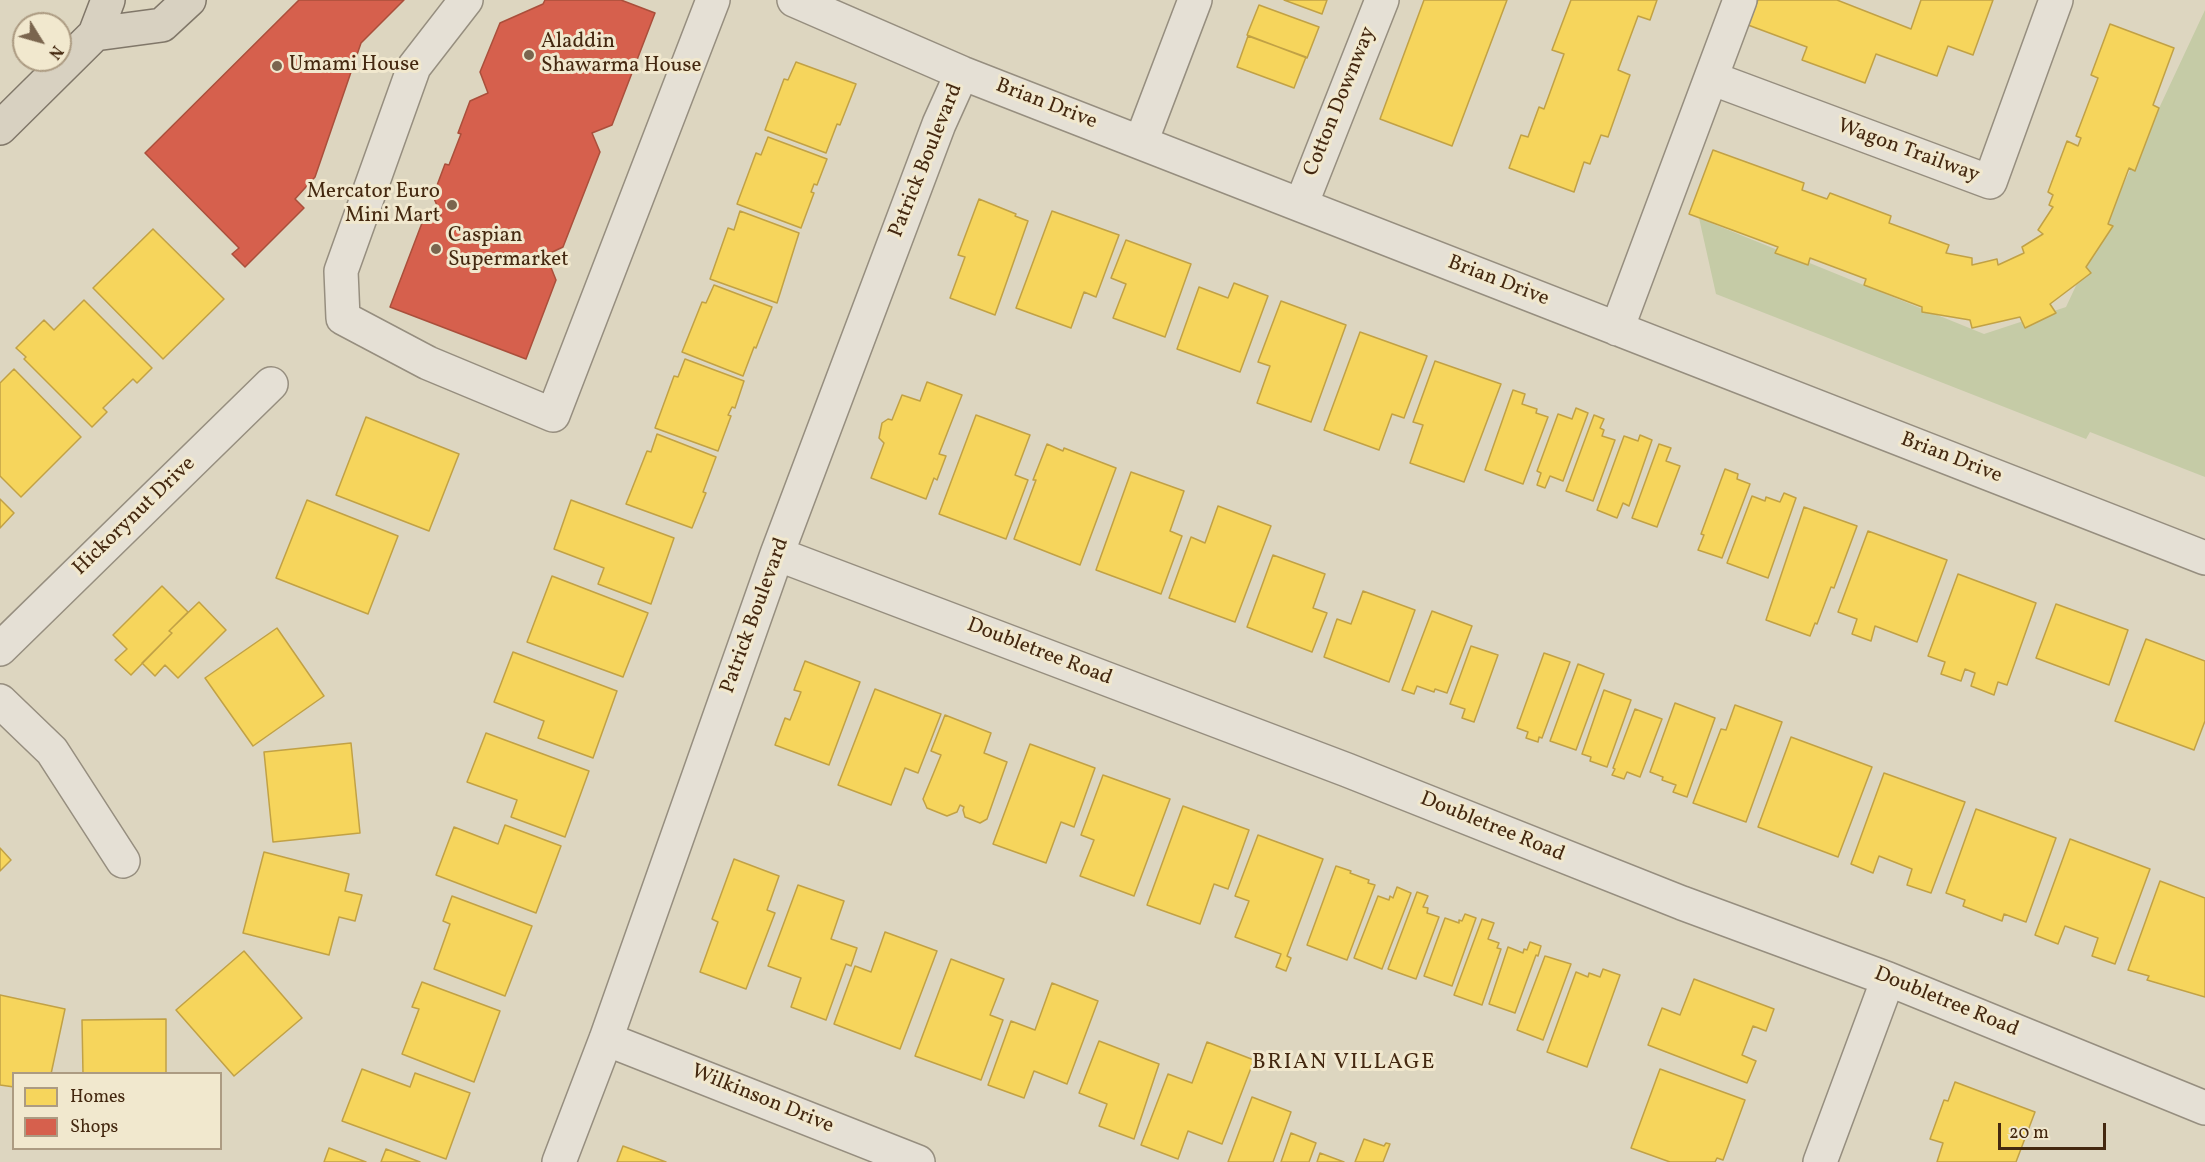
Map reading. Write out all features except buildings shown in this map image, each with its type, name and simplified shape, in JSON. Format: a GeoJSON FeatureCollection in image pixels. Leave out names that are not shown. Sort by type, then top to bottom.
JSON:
{"type":"FeatureCollection","features":[{"type":"Feature","properties":{"kind":"main road"},"geometry":{"type":"LineString","coordinates":[[0,128],[95,34],[108,0]]}},
{"type":"Feature","properties":{"kind":"main road"},"geometry":{"type":"LineString","coordinates":[[95,34],[162,25],[189,0]]}},
{"type":"Feature","properties":{"kind":"street"},"geometry":{"type":"LineString","coordinates":[[466,0],[414,67],[341,271],[343,318],[429,363],[553,415],[713,0]]}},
{"type":"Feature","properties":{"kind":"street","name":"Brian Drive"},"geometry":{"type":"LineString","coordinates":[[794,0],[962,73],[2205,558]]}},
{"type":"Feature","properties":{"kind":"street"},"geometry":{"type":"LineString","coordinates":[[1141,142],[1195,0]]}},
{"type":"Feature","properties":{"kind":"street","name":"Cotton Downway"},"geometry":{"type":"LineString","coordinates":[[1301,205],[1382,0]]}},
{"type":"Feature","properties":{"kind":"street"},"geometry":{"type":"LineString","coordinates":[[1617,329],[1740,0]]}},
{"type":"Feature","properties":{"kind":"street","name":"Wagon Trailway"},"geometry":{"type":"LineString","coordinates":[[1712,78],[1990,182],[2056,0]]}},
{"type":"Feature","properties":{"kind":"street","name":"Patrick Boulevard"},"geometry":{"type":"LineString","coordinates":[[559,1162],[606,1039],[777,554],[939,124],[962,73]]}},
{"type":"Feature","properties":{"kind":"street","name":"Hickorynut Drive"},"geometry":{"type":"LineString","coordinates":[[0,649],[271,384]]}},
{"type":"Feature","properties":{"kind":"street","name":"Doubletree Road"},"geometry":{"type":"LineString","coordinates":[[777,554],[1347,770],[1682,903],[1888,979],[2205,1108]]}},
{"type":"Feature","properties":{"kind":"street"},"geometry":{"type":"LineString","coordinates":[[0,701],[52,751],[123,861]]}},
{"type":"Feature","properties":{"kind":"street"},"geometry":{"type":"LineString","coordinates":[[1820,1162],[1888,979]]}},
{"type":"Feature","properties":{"kind":"street","name":"Wilkinson Drive"},"geometry":{"type":"LineString","coordinates":[[606,1039],[918,1162]]}},
{"type":"Feature","properties":{"kind":"green space"},"geometry":{"type":"Polygon","coordinates":[[[2205,10],[2205,477],[2090,432],[2086,439],[1716,294],[1699,218],[1984,334],[2066,307],[2205,10]]]}},
{"type":"Feature","properties":{"kind":"place","name":"Aladdin Shawarma House"},"geometry":{"type":"Point","coordinates":[529,55]}},
{"type":"Feature","properties":{"kind":"place","name":"Umami House"},"geometry":{"type":"Point","coordinates":[277,66]}},
{"type":"Feature","properties":{"kind":"place","name":"Mercator Euro Mini Mart"},"geometry":{"type":"Point","coordinates":[452,205]}},
{"type":"Feature","properties":{"kind":"place","name":"Caspian Supermarket"},"geometry":{"type":"Point","coordinates":[436,249]}},
{"type":"Feature","properties":{"kind":"district","name":"BRIAN VILLAGE"},"geometry":{"type":"Point","coordinates":[1344,1064]}}]}
